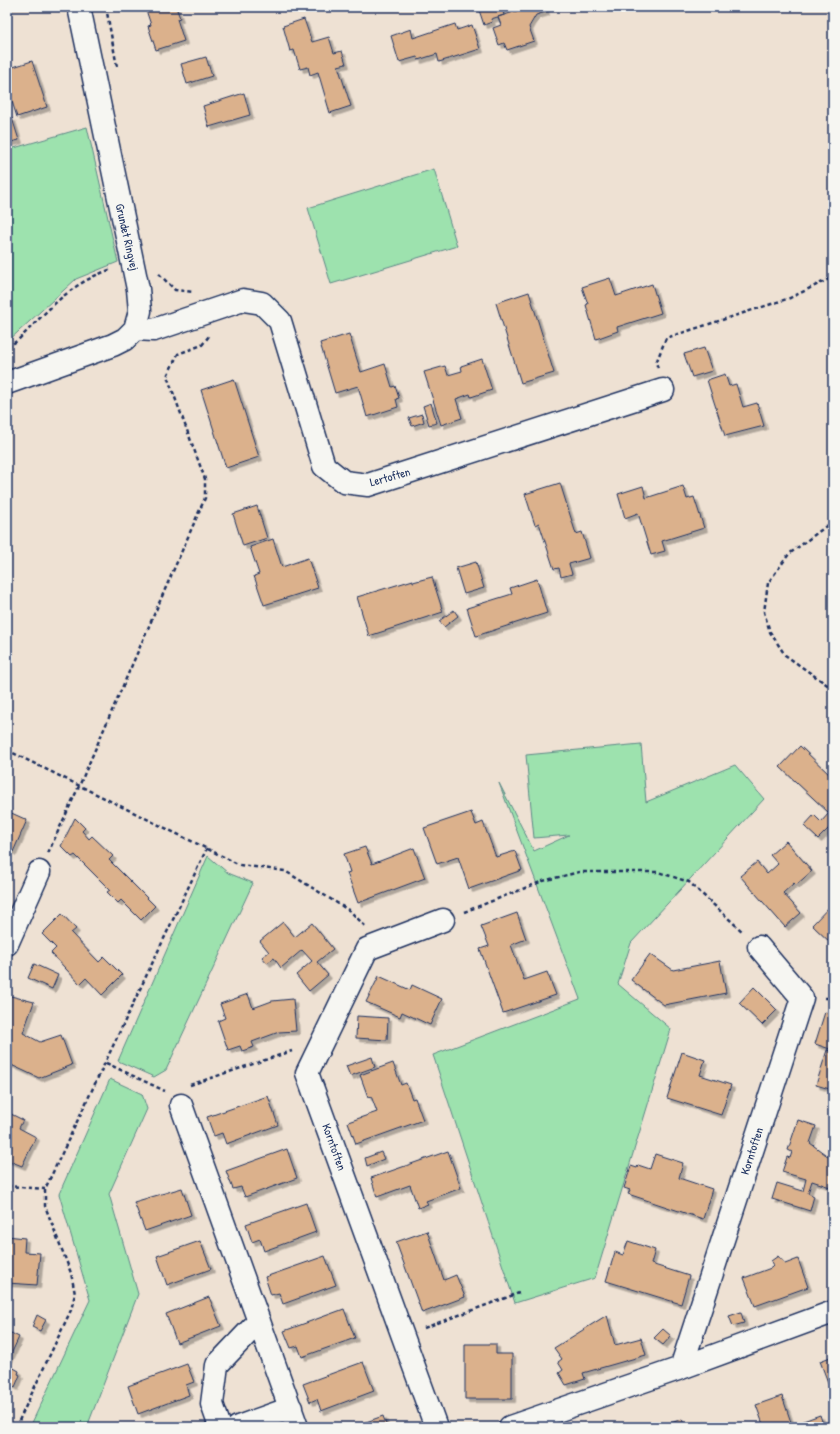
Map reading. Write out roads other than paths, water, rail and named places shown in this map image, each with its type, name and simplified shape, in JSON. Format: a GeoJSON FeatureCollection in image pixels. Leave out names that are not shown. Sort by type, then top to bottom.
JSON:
{"type":"FeatureCollection","features":[{"type":"Feature","properties":{"kind":"street","name":"Grundet Ringvej"},"geometry":{"type":"LineString","coordinates":[[79,7],[133,261],[140,311],[135,329]]}},
{"type":"Feature","properties":{"kind":"street","name":"Lertoften"},"geometry":{"type":"LineString","coordinates":[[135,329],[154,330],[243,300],[262,303],[280,321],[324,466],[344,482],[368,485],[663,390]]}},
{"type":"Feature","properties":{"kind":"street"},"geometry":{"type":"LineString","coordinates":[[7,383],[113,345],[125,339],[135,329]]}},
{"type":"Feature","properties":{"kind":"street"},"geometry":{"type":"LineString","coordinates":[[7,944],[39,872]]}},
{"type":"Feature","properties":{"kind":"street","name":"Korntoften"},"geometry":{"type":"LineString","coordinates":[[436,1427],[307,1073],[367,949],[443,920]]}},
{"type":"Feature","properties":{"kind":"street","name":"Korntoften"},"geometry":{"type":"LineString","coordinates":[[681,1368],[802,998],[759,947]]}},
{"type":"Feature","properties":{"kind":"street"},"geometry":{"type":"LineString","coordinates":[[179,1094],[294,1418],[238,1427]]}},
{"type":"Feature","properties":{"kind":"street"},"geometry":{"type":"LineString","coordinates":[[510,1427],[681,1368],[833,1312]]}},
{"type":"Feature","properties":{"kind":"street"},"geometry":{"type":"LineString","coordinates":[[220,1427],[212,1404],[217,1365],[259,1321]]}}]}
